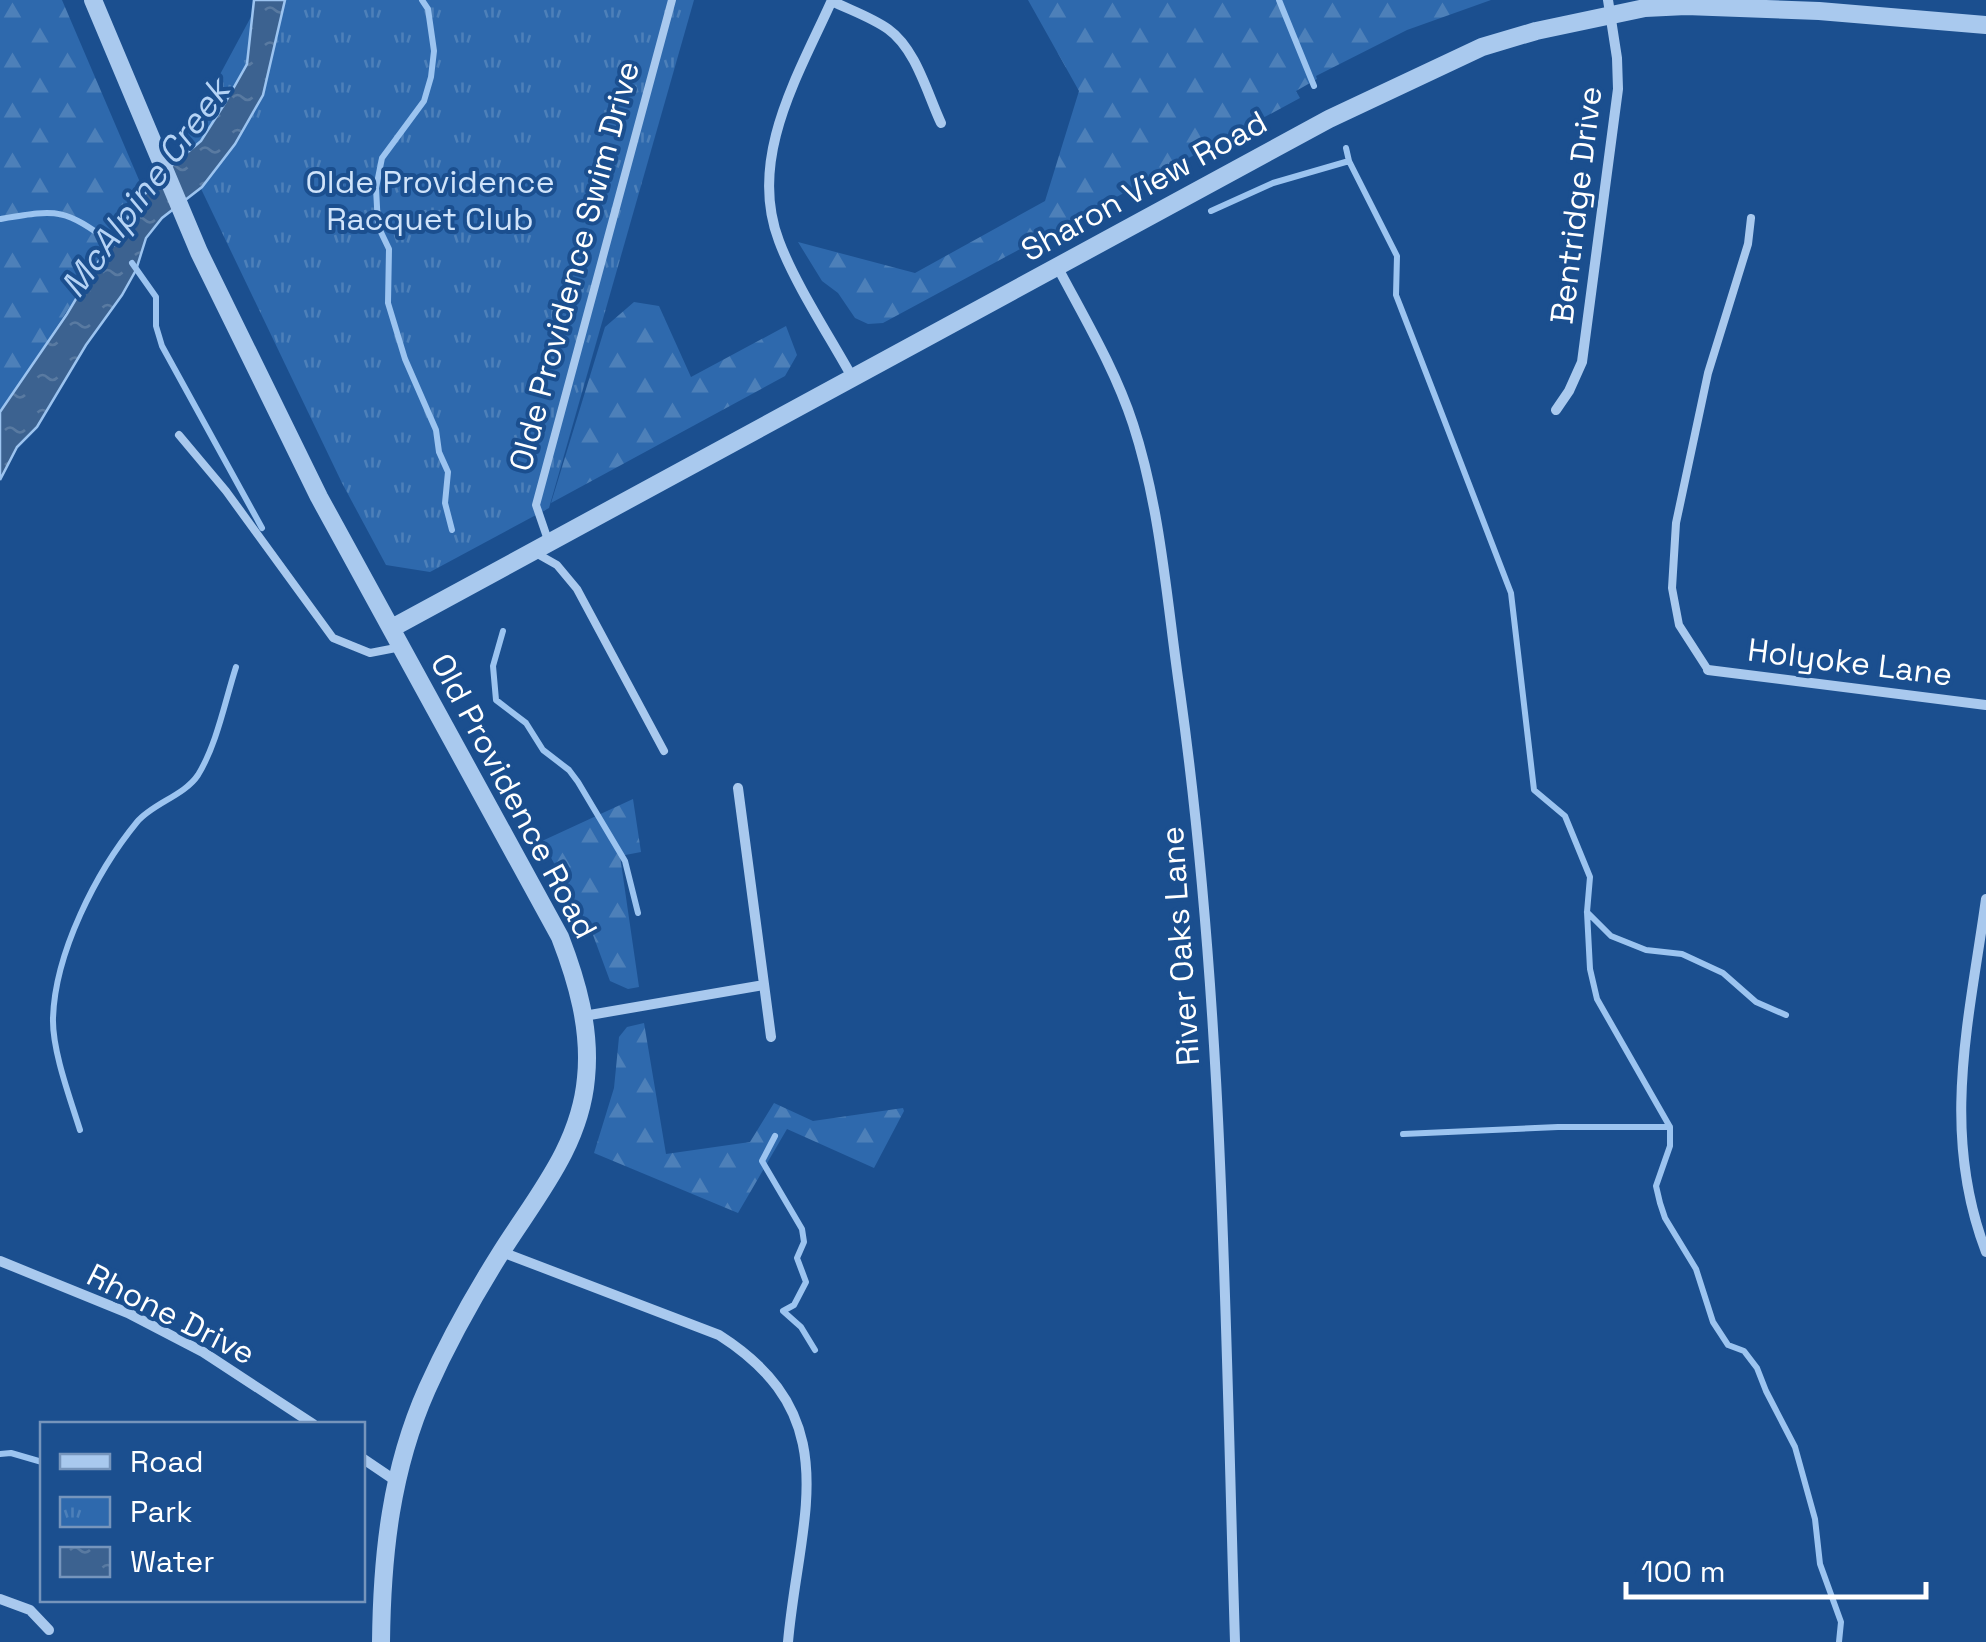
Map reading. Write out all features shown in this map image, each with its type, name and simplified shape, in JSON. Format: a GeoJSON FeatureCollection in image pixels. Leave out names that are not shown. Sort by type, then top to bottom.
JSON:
{"type":"FeatureCollection","features":[{"type":"Feature","properties":{"kind":"street","name":"Old Providence Road"},"geometry":{"type":"LineString","coordinates":[[93,0],[199,252],[319,497],[560,936],[584,1016],[586,1078],[572,1136],[560,1163],[466,1310],[407,1440],[384,1550],[381,1642]]}},
{"type":"Feature","properties":{"kind":"street"},"geometry":{"type":"LineString","coordinates":[[852,377],[780,244],[772,219],[770,181],[776,129],[832,1],[896,36],[908,50],[941,124]]}},
{"type":"Feature","properties":{"kind":"street","name":"Sharon View Road"},"geometry":{"type":"LineString","coordinates":[[392,628],[1329,119],[1431,69],[1500,42],[1609,7],[1819,6],[1985,22]]}},
{"type":"Feature","properties":{"kind":"street","name":"Bentridge Drive"},"geometry":{"type":"LineString","coordinates":[[1556,410],[1582,362],[1618,90],[1609,7]]}},
{"type":"Feature","properties":{"kind":"street","name":"River Oaks Lane"},"geometry":{"type":"LineString","coordinates":[[1058,268],[1110,368],[1140,447],[1152,498],[1190,768],[1208,935],[1236,1642]]}},
{"type":"Feature","properties":{"kind":"street","name":"Holyoke Lane"},"geometry":{"type":"LineString","coordinates":[[1708,670],[1986,704]]}},
{"type":"Feature","properties":{"kind":"street"},"geometry":{"type":"LineString","coordinates":[[738,788],[771,1037]]}},
{"type":"Feature","properties":{"kind":"street"},"geometry":{"type":"LineString","coordinates":[[1986,899],[1959,1112],[1964,1181],[1986,1252]]}},
{"type":"Feature","properties":{"kind":"street"},"geometry":{"type":"LineString","coordinates":[[584,1016],[764,986]]}},
{"type":"Feature","properties":{"kind":"street"},"geometry":{"type":"LineString","coordinates":[[502,1252],[719,1336],[744,1352],[779,1388],[800,1428],[809,1487],[788,1642]]}},
{"type":"Feature","properties":{"kind":"street","name":"Rhone Drive"},"geometry":{"type":"LineString","coordinates":[[0,1262],[128,1313],[204,1352],[310,1422]]}},
{"type":"Feature","properties":{"kind":"street"},"geometry":{"type":"LineString","coordinates":[[365,1460],[396,1481]]}},
{"type":"Feature","properties":{"kind":"street"},"geometry":{"type":"LineString","coordinates":[[0,1598],[30,1610],[50,1630]]}},
{"type":"Feature","properties":{"kind":"lane","name":"Olde Providence Swim Drive"},"geometry":{"type":"LineString","coordinates":[[542,548],[536,504],[672,0]]}},
{"type":"Feature","properties":{"kind":"lane"},"geometry":{"type":"LineString","coordinates":[[1708,670],[1679,625],[1672,588],[1676,522],[1708,373],[1748,244],[1751,218]]}},
{"type":"Feature","properties":{"kind":"lane"},"geometry":{"type":"LineString","coordinates":[[179,434],[226,490],[333,638],[370,653],[402,647]]}},
{"type":"Feature","properties":{"kind":"lane"},"geometry":{"type":"LineString","coordinates":[[542,548],[577,589],[664,750]]}},
{"type":"Feature","properties":{"kind":"green space"},"geometry":{"type":"Polygon","coordinates":[[[0,0],[62,0],[145,194],[0,412],[0,0]]]}},
{"type":"Feature","properties":{"kind":"green space","name":"Olde Providence Racquet Club"},"geometry":{"type":"Polygon","coordinates":[[[260,0],[694,0],[549,508],[430,572],[386,565],[342,483],[181,147],[260,0]]]}},
{"type":"Feature","properties":{"kind":"green space"},"geometry":{"type":"Polygon","coordinates":[[[1028,0],[1491,0],[1407,30],[1316,76],[1296,91],[1300,98],[883,323],[868,324],[855,318],[838,293],[822,281],[798,242],[915,273],[1045,201],[1079,91],[1028,0]]]}},
{"type":"Feature","properties":{"kind":"green space"},"geometry":{"type":"Polygon","coordinates":[[[634,302],[659,306],[691,377],[786,326],[797,355],[785,376],[551,503],[605,327],[634,302]]]}},
{"type":"Feature","properties":{"kind":"green space"},"geometry":{"type":"Polygon","coordinates":[[[633,799],[641,852],[620,856],[639,987],[628,989],[610,981],[593,935],[542,841],[633,799]]]}},
{"type":"Feature","properties":{"kind":"green space"},"geometry":{"type":"Polygon","coordinates":[[[644,1023],[666,1154],[750,1142],[774,1103],[813,1121],[903,1108],[904,1111],[874,1168],[787,1129],[738,1213],[594,1153],[614,1088],[619,1037],[627,1027],[644,1023]]]}},
{"type":"Feature","properties":{"kind":"water"},"geometry":{"type":"Polygon","coordinates":[[[254,0],[285,0],[263,95],[235,144],[202,187],[162,218],[146,238],[136,270],[122,295],[86,345],[37,427],[17,447],[0,480],[0,412],[67,314],[110,242],[156,179],[201,141],[225,103],[247,64],[254,0]]]}},
{"type":"Feature","properties":{"kind":"waterway"},"geometry":{"type":"LineString","coordinates":[[422,0],[428,9],[434,51],[431,77],[424,101],[382,158],[376,188],[378,226],[389,249],[388,303],[448,472],[445,503],[452,530]]}},
{"type":"Feature","properties":{"kind":"waterway"},"geometry":{"type":"LineString","coordinates":[[1279,0],[1314,86]]}},
{"type":"Feature","properties":{"kind":"waterway"},"geometry":{"type":"LineString","coordinates":[[1346,148],[1397,256],[1396,295],[1511,593],[1534,790],[1565,816],[1590,877],[1590,969],[1597,999],[1670,1127],[1670,1146],[1656,1186],[1660,1203],[1696,1269],[1713,1322],[1728,1345],[1744,1351],[1757,1368],[1795,1447],[1815,1519],[1820,1564],[1841,1622],[1839,1642]]}},
{"type":"Feature","properties":{"kind":"waterway"},"geometry":{"type":"LineString","coordinates":[[1211,211],[1273,183],[1349,161]]}},
{"type":"Feature","properties":{"kind":"waterway","name":"McAlpine Creek"},"geometry":{"type":"LineString","coordinates":[[0,219],[60,214],[113,244]]}},
{"type":"Feature","properties":{"kind":"waterway","name":"McAlpine Creek"},"geometry":{"type":"LineString","coordinates":[[132,263],[156,297],[156,326],[162,346],[262,528]]}},
{"type":"Feature","properties":{"kind":"waterway"},"geometry":{"type":"LineString","coordinates":[[503,631],[493,666],[496,700],[526,723],[543,750],[578,782],[625,861],[638,913]]}},
{"type":"Feature","properties":{"kind":"waterway"},"geometry":{"type":"LineString","coordinates":[[80,1130],[53,1031],[61,967],[80,914],[122,842],[137,822],[185,789],[198,775],[215,736],[236,667]]}},
{"type":"Feature","properties":{"kind":"waterway"},"geometry":{"type":"LineString","coordinates":[[1587,912],[1611,936],[1646,950],[1682,954],[1723,973],[1756,1002],[1786,1015]]}},
{"type":"Feature","properties":{"kind":"waterway"},"geometry":{"type":"LineString","coordinates":[[1403,1134],[1670,1127]]}},
{"type":"Feature","properties":{"kind":"waterway"},"geometry":{"type":"LineString","coordinates":[[775,1136],[762,1161],[802,1229],[804,1242],[797,1258],[806,1282],[794,1305],[783,1311],[801,1327],[815,1350]]}},
{"type":"Feature","properties":{"kind":"waterway"},"geometry":{"type":"LineString","coordinates":[[0,1454],[40,1461]]}}]}
